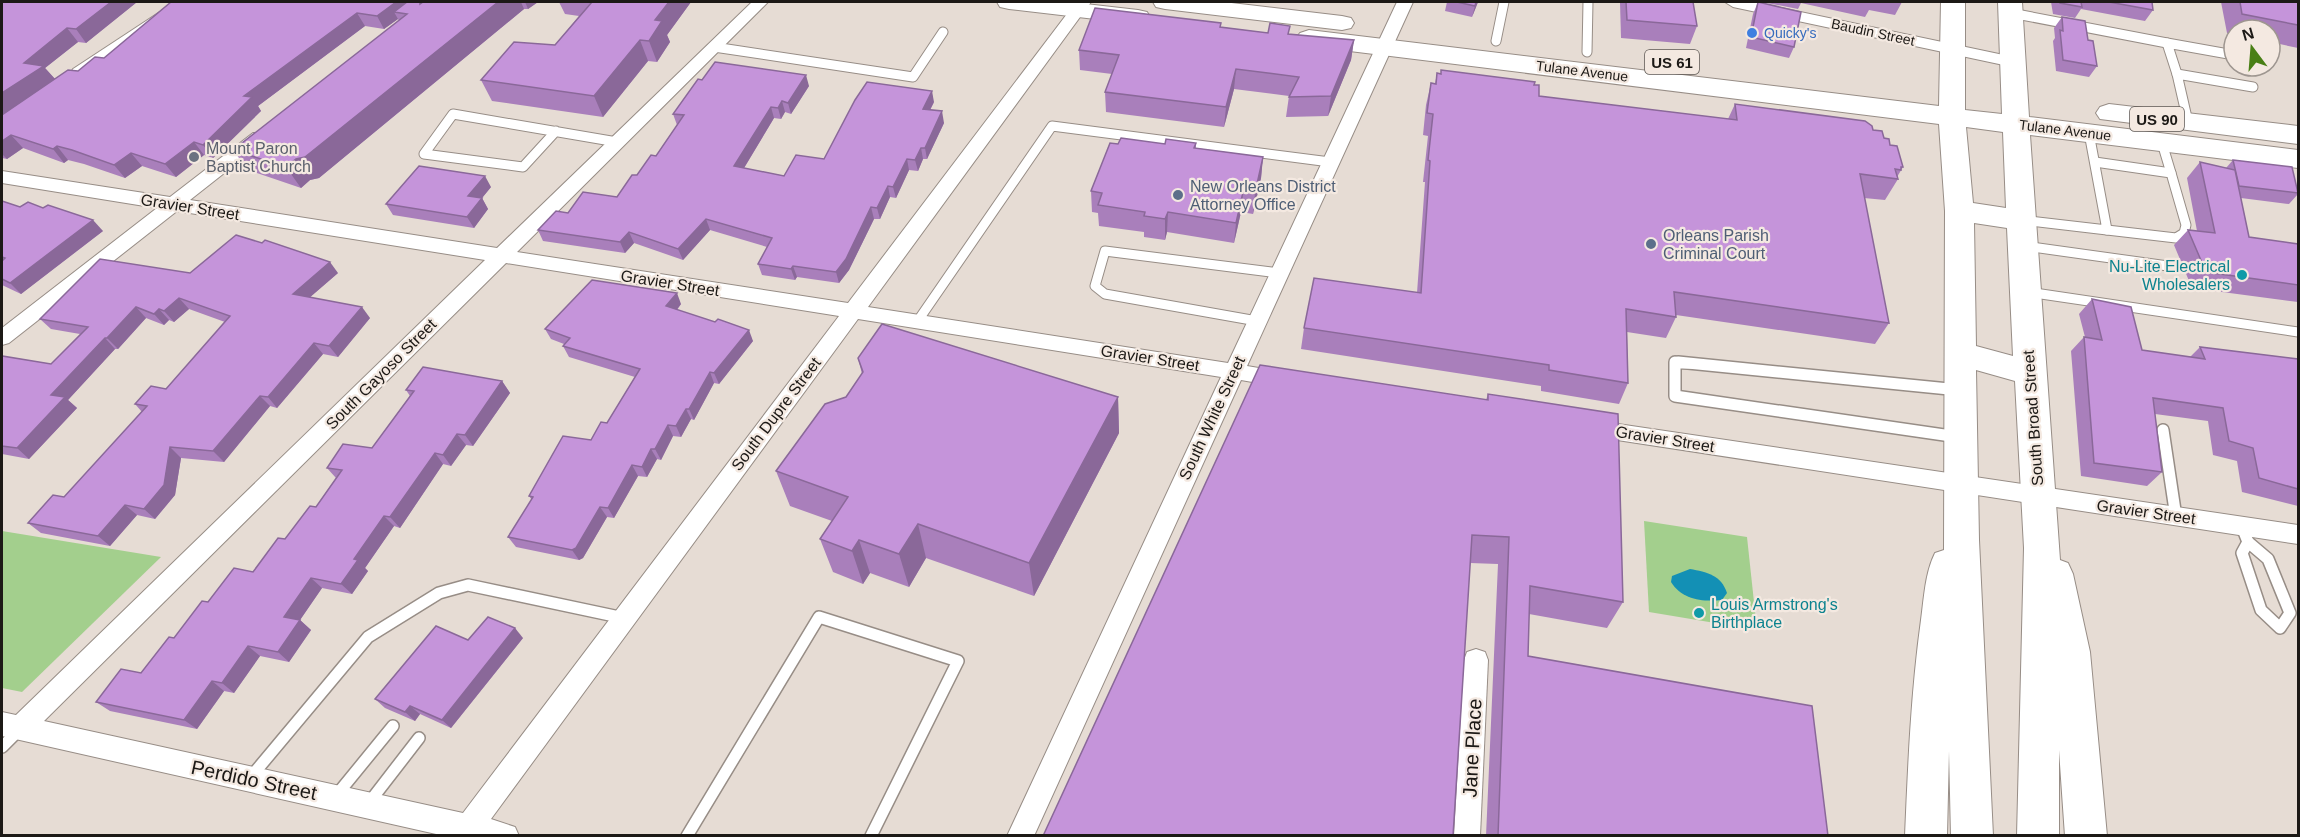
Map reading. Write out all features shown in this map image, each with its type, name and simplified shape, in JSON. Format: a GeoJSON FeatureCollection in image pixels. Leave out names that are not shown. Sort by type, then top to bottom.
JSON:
{"type":"FeatureCollection","features":[{"type":"Feature","properties":{"kind":"main road","name":"Tulane Avenue"},"geometry":{"type":"LineString","coordinates":[[1009,2],[1081,6],[1387,38],[2016,113],[2188,122],[2298,135]]}},
{"type":"Feature","properties":{"kind":"main road","name":"Tulane Avenue"},"geometry":{"type":"LineString","coordinates":[[1166,2],[1253,7],[1387,38],[1496,41],[1587,52],[1952,106]]}},
{"type":"Feature","properties":{"kind":"main road"},"geometry":{"type":"LineString","coordinates":[[1953,2],[1952,106],[1959,211],[1960,485],[1972,836]]}},
{"type":"Feature","properties":{"kind":"main road","name":"South Broad Street"},"geometry":{"type":"LineString","coordinates":[[2010,7],[2024,291],[2042,548],[2038,836]]}},
{"type":"Feature","properties":{"kind":"main road","name":"Tulane Avenue"},"geometry":{"type":"LineString","coordinates":[[2016,113],[2089,133],[2298,159]]}},
{"type":"Feature","properties":{"kind":"main road"},"geometry":{"type":"LineString","coordinates":[[1959,211],[2022,232]]}},
{"type":"Feature","properties":{"kind":"main road"},"geometry":{"type":"LineString","coordinates":[[1959,354],[2030,372]]}},
{"type":"Feature","properties":{"kind":"main road"},"geometry":{"type":"LineString","coordinates":[[1926,836],[1927,780],[1937,631],[1960,485]]}},
{"type":"Feature","properties":{"kind":"main road"},"geometry":{"type":"LineString","coordinates":[[2038,496],[2071,652],[2086,836]]}},
{"type":"Feature","properties":{"kind":"street"},"geometry":{"type":"LineString","coordinates":[[69,80],[185,2]]}},
{"type":"Feature","properties":{"kind":"street","name":"South Gayoso Street"},"geometry":{"type":"LineString","coordinates":[[11,727],[501,256],[760,2]]}},
{"type":"Feature","properties":{"kind":"street","name":"South White Street"},"geometry":{"type":"LineString","coordinates":[[1020,836],[1405,2]]}},
{"type":"Feature","properties":{"kind":"street","name":"Baudin Street"},"geometry":{"type":"LineString","coordinates":[[1733,2],[2013,62]]}},
{"type":"Feature","properties":{"kind":"street","name":"South Dupre Street"},"geometry":{"type":"LineString","coordinates":[[484,832],[624,618],[1081,6]]}},
{"type":"Feature","properties":{"kind":"street"},"geometry":{"type":"LineString","coordinates":[[2,338],[274,125]]}},
{"type":"Feature","properties":{"kind":"street","name":"Gravier Street"},"geometry":{"type":"LineString","coordinates":[[2,177],[1303,382]]}},
{"type":"Feature","properties":{"kind":"street","name":"Gravier Street"},"geometry":{"type":"LineString","coordinates":[[1572,425],[2176,517],[2245,534],[2298,535]]}},
{"type":"Feature","properties":{"kind":"street","name":"Jane Place"},"geometry":{"type":"LineString","coordinates":[[1467,836],[1476,660]]}},
{"type":"Feature","properties":{"kind":"street","name":"Perdido Street"},"geometry":{"type":"LineString","coordinates":[[11,727],[335,797],[484,832]]}},
{"type":"Feature","properties":{"kind":"lane"},"geometry":{"type":"LineString","coordinates":[[1496,41],[1504,2]]}},
{"type":"Feature","properties":{"kind":"lane"},"geometry":{"type":"LineString","coordinates":[[1587,52],[1588,2]]}},
{"type":"Feature","properties":{"kind":"lane"},"geometry":{"type":"LineString","coordinates":[[2010,7],[2167,43],[2222,53]]}},
{"type":"Feature","properties":{"kind":"lane"},"geometry":{"type":"LineString","coordinates":[[714,47],[914,77],[943,32]]}},
{"type":"Feature","properties":{"kind":"lane"},"geometry":{"type":"LineString","coordinates":[[2167,43],[2188,122]]}},
{"type":"Feature","properties":{"kind":"lane"},"geometry":{"type":"LineString","coordinates":[[2177,74],[2253,87]]}},
{"type":"Feature","properties":{"kind":"lane"},"geometry":{"type":"LineString","coordinates":[[556,131],[523,167],[424,154],[453,114],[556,131],[617,142]]}},
{"type":"Feature","properties":{"kind":"lane"},"geometry":{"type":"LineString","coordinates":[[916,322],[1052,126],[1330,162]]}},
{"type":"Feature","properties":{"kind":"lane"},"geometry":{"type":"LineString","coordinates":[[2089,133],[2107,230]]}},
{"type":"Feature","properties":{"kind":"lane"},"geometry":{"type":"LineString","coordinates":[[2022,232],[2107,230],[2166,238],[2183,236],[2186,225],[2162,142]]}},
{"type":"Feature","properties":{"kind":"lane"},"geometry":{"type":"LineString","coordinates":[[2095,162],[2171,173]]}},
{"type":"Feature","properties":{"kind":"lane"},"geometry":{"type":"LineString","coordinates":[[2022,232],[2168,266]]}},
{"type":"Feature","properties":{"kind":"lane"},"geometry":{"type":"LineString","coordinates":[[1257,321],[1105,294],[1095,286],[1105,251],[1279,273]]}},
{"type":"Feature","properties":{"kind":"lane"},"geometry":{"type":"LineString","coordinates":[[2024,291],[2298,332]]}},
{"type":"Feature","properties":{"kind":"lane"},"geometry":{"type":"LineString","coordinates":[[1959,390],[1675,362],[1675,396],[1959,437]]}},
{"type":"Feature","properties":{"kind":"lane"},"geometry":{"type":"LineString","coordinates":[[2163,430],[2176,517]]}},
{"type":"Feature","properties":{"kind":"lane"},"geometry":{"type":"LineString","coordinates":[[2245,534],[2268,559],[2290,614],[2280,628],[2261,610],[2242,553],[2245,534]]}},
{"type":"Feature","properties":{"kind":"lane"},"geometry":{"type":"LineString","coordinates":[[249,778],[368,638],[397,617],[439,593],[468,585],[624,618]]}},
{"type":"Feature","properties":{"kind":"lane"},"geometry":{"type":"LineString","coordinates":[[687,836],[819,617],[958,661],[871,836]]}},
{"type":"Feature","properties":{"kind":"lane"},"geometry":{"type":"LineString","coordinates":[[335,797],[393,726]]}},
{"type":"Feature","properties":{"kind":"lane","name":"South Gayoso Street"},"geometry":{"type":"LineString","coordinates":[[2,747],[11,727]]}},
{"type":"Feature","properties":{"kind":"lane"},"geometry":{"type":"LineString","coordinates":[[368,805],[419,738]]}},
{"type":"Feature","properties":{"kind":"green space"},"geometry":{"type":"Polygon","coordinates":[[[1644,521],[1747,537],[1757,630],[1649,612],[1644,521]]]}},
{"type":"Feature","properties":{"kind":"green space"},"geometry":{"type":"Polygon","coordinates":[[[2,531],[161,557],[22,692],[2,688],[2,531]]]}},
{"type":"Feature","properties":{"kind":"water"},"geometry":{"type":"Polygon","coordinates":[[[1690,569],[1708,573],[1717,578],[1727,593],[1722,600],[1708,601],[1681,593],[1671,582],[1672,576],[1690,569]]]}},
{"type":"Feature","properties":{"kind":"building"},"geometry":{"type":"Polygon","coordinates":[[[2,2],[111,2],[76,29],[67,28],[24,63],[44,66],[2,93],[2,2]]]}},
{"type":"Feature","properties":{"kind":"building"},"geometry":{"type":"Polygon","coordinates":[[[171,2],[396,2],[377,16],[357,13],[244,96],[252,97],[203,145],[194,142],[165,164],[131,153],[114,165],[72,150],[57,146],[53,149],[11,135],[2,141],[2,115],[68,70],[78,71],[95,57],[104,58],[171,2]]]}},
{"type":"Feature","properties":{"kind":"building"},"geometry":{"type":"Polygon","coordinates":[[[407,2],[420,2],[420,4],[423,2],[498,2],[305,157],[296,159],[286,167],[233,150],[407,14],[394,12],[407,2]]]}},
{"type":"Feature","properties":{"kind":"building"},"geometry":{"type":"Polygon","coordinates":[[[592,2],[669,2],[655,20],[662,21],[649,41],[640,40],[594,96],[481,80],[514,42],[555,45],[592,2]]]}},
{"type":"Feature","properties":{"kind":"building"},"geometry":{"type":"Polygon","coordinates":[[[1457,2],[1476,2],[1475,6],[1457,2]]]}},
{"type":"Feature","properties":{"kind":"building"},"geometry":{"type":"Polygon","coordinates":[[[1626,2],[1693,2],[1697,26],[1627,20],[1626,2]]]}},
{"type":"Feature","properties":{"kind":"building"},"geometry":{"type":"Polygon","coordinates":[[[1758,2],[1801,12],[1794,47],[1751,37],[1758,2]]]}},
{"type":"Feature","properties":{"kind":"building"},"geometry":{"type":"Polygon","coordinates":[[[2081,2],[2082,7],[2060,3],[2081,2]]]}},
{"type":"Feature","properties":{"kind":"building"},"geometry":{"type":"Polygon","coordinates":[[[2109,2],[2152,2],[2153,10],[2109,2]]]}},
{"type":"Feature","properties":{"kind":"building"},"geometry":{"type":"Polygon","coordinates":[[[2240,2],[2298,2],[2298,25],[2282,22],[2282,18],[2262,18],[2242,14],[2240,2]]]}},
{"type":"Feature","properties":{"kind":"building"},"geometry":{"type":"Polygon","coordinates":[[[1095,8],[1221,23],[1220,27],[1268,33],[1270,23],[1290,26],[1288,34],[1354,40],[1331,96],[1289,97],[1299,77],[1236,69],[1226,107],[1105,92],[1119,55],[1079,50],[1095,8]]]}},
{"type":"Feature","properties":{"kind":"building"},"geometry":{"type":"Polygon","coordinates":[[[2062,17],[2085,21],[2088,40],[2093,41],[2097,66],[2063,60],[2060,30],[2063,31],[2062,17]]]}},
{"type":"Feature","properties":{"kind":"building"},"geometry":{"type":"Polygon","coordinates":[[[715,62],[806,75],[788,103],[782,101],[778,108],[771,107],[734,166],[784,176],[796,155],[824,159],[867,82],[932,91],[923,109],[942,111],[925,148],[921,148],[915,160],[907,159],[893,187],[888,186],[877,208],[871,207],[846,259],[836,272],[758,264],[772,238],[706,219],[678,249],[629,232],[620,242],[538,230],[556,211],[568,213],[583,192],[617,197],[632,175],[637,175],[651,155],[656,156],[684,115],[673,114],[698,79],[702,80],[715,62]]]}},
{"type":"Feature","properties":{"kind":"building","name":"Orleans Parish Criminal Court"},"geometry":{"type":"Polygon","coordinates":[[[1441,70],[1535,82],[1534,85],[1539,85],[1539,96],[1737,120],[1735,104],[1865,121],[1872,126],[1873,130],[1882,131],[1884,138],[1889,139],[1890,145],[1897,146],[1903,167],[1901,170],[1895,169],[1898,179],[1860,174],[1889,323],[1674,292],[1676,317],[1626,309],[1628,383],[1549,370],[1549,365],[1304,328],[1314,278],[1421,293],[1430,161],[1428,160],[1433,114],[1427,113],[1431,83],[1436,84],[1437,73],[1441,74],[1441,70]]]}},
{"type":"Feature","properties":{"kind":"building","name":"New Orleans District Attorney Office"},"geometry":{"type":"Polygon","coordinates":[[[1121,138],[1165,144],[1166,139],[1196,143],[1194,148],[1263,157],[1255,193],[1243,192],[1236,223],[1168,212],[1165,219],[1144,216],[1145,212],[1098,205],[1102,193],[1091,191],[1110,143],[1118,144],[1121,138]]]}},
{"type":"Feature","properties":{"kind":"building"},"geometry":{"type":"Polygon","coordinates":[[[2233,160],[2292,167],[2298,193],[2239,186],[2233,160]]]}},
{"type":"Feature","properties":{"kind":"building"},"geometry":{"type":"Polygon","coordinates":[[[2200,162],[2235,170],[2249,237],[2298,244],[2298,285],[2206,272],[2188,230],[2215,233],[2200,162]]]}},
{"type":"Feature","properties":{"kind":"building"},"geometry":{"type":"Polygon","coordinates":[[[419,166],[485,176],[468,196],[482,198],[467,217],[386,204],[419,166]]]}},
{"type":"Feature","properties":{"kind":"building"},"geometry":{"type":"Polygon","coordinates":[[[2,201],[20,207],[28,202],[43,208],[48,205],[93,220],[10,283],[2,279],[2,261],[5,258],[2,257],[2,201]]]}},
{"type":"Feature","properties":{"kind":"building"},"geometry":{"type":"Polygon","coordinates":[[[236,235],[262,243],[265,240],[330,262],[293,294],[362,307],[329,346],[314,343],[268,397],[260,396],[213,451],[170,447],[164,485],[144,509],[125,505],[98,536],[28,523],[53,495],[64,497],[147,406],[135,404],[151,386],[166,389],[230,316],[179,298],[164,311],[159,309],[154,314],[136,307],[51,395],[65,397],[17,448],[2,446],[2,356],[51,364],[88,327],[40,319],[100,259],[190,273],[236,235]]]}},
{"type":"Feature","properties":{"kind":"building"},"geometry":{"type":"Polygon","coordinates":[[[592,280],[677,293],[666,306],[715,322],[718,319],[749,330],[714,373],[710,372],[689,409],[686,409],[676,426],[668,425],[655,449],[651,449],[642,467],[632,465],[608,508],[600,507],[576,548],[572,550],[508,537],[533,497],[529,496],[563,436],[591,440],[601,422],[607,423],[640,369],[563,346],[570,338],[545,329],[592,280]]]}},
{"type":"Feature","properties":{"kind":"building"},"geometry":{"type":"Polygon","coordinates":[[[2092,299],[2131,307],[2142,350],[2205,359],[2200,347],[2298,359],[2298,489],[2259,478],[2253,448],[2229,441],[2223,408],[2153,398],[2162,472],[2094,463],[2084,337],[2102,340],[2092,299]]]}},
{"type":"Feature","properties":{"kind":"building"},"geometry":{"type":"Polygon","coordinates":[[[882,324],[1118,397],[1029,563],[918,524],[899,554],[859,540],[852,551],[820,539],[848,497],[776,471],[825,404],[846,397],[863,372],[858,358],[882,324]]]}},
{"type":"Feature","properties":{"kind":"building"},"geometry":{"type":"Polygon","coordinates":[[[1260,365],[1488,400],[1488,394],[1618,414],[1623,602],[1530,586],[1528,656],[1812,706],[1828,836],[1498,836],[1509,537],[1472,535],[1453,836],[1043,836],[1260,365]]]}},
{"type":"Feature","properties":{"kind":"building"},"geometry":{"type":"Polygon","coordinates":[[[423,367],[502,381],[465,435],[457,434],[443,455],[435,453],[390,517],[384,516],[354,559],[358,560],[341,584],[311,578],[284,617],[300,620],[278,652],[248,646],[222,683],[212,681],[184,720],[96,702],[121,669],[141,673],[169,637],[174,638],[202,601],[208,602],[234,568],[253,572],[278,538],[285,539],[310,506],[316,507],[342,470],[327,468],[343,444],[372,448],[414,391],[406,390],[423,367]]]}},
{"type":"Feature","properties":{"kind":"building"},"geometry":{"type":"Polygon","coordinates":[[[488,617],[515,628],[442,720],[410,706],[405,712],[375,699],[436,626],[468,640],[488,617]]]}},
{"type":"Feature","properties":{"kind":"place","name":"Quicky's"},"geometry":{"type":"Point","coordinates":[1752,33]}},
{"type":"Feature","properties":{"kind":"place","name":"Mount Paron Baptist Church"},"geometry":{"type":"Point","coordinates":[194,157]}},
{"type":"Feature","properties":{"kind":"place","name":"New Orleans District Attorney Office"},"geometry":{"type":"Point","coordinates":[1178,195]}},
{"type":"Feature","properties":{"kind":"place","name":"Orleans Parish Criminal Court"},"geometry":{"type":"Point","coordinates":[1651,244]}},
{"type":"Feature","properties":{"kind":"place","name":"Nu-Lite Electrical Wholesalers"},"geometry":{"type":"Point","coordinates":[2242,275]}},
{"type":"Feature","properties":{"kind":"place","name":"Louis Armstrong's Birthplace"},"geometry":{"type":"Point","coordinates":[1699,613]}}]}
